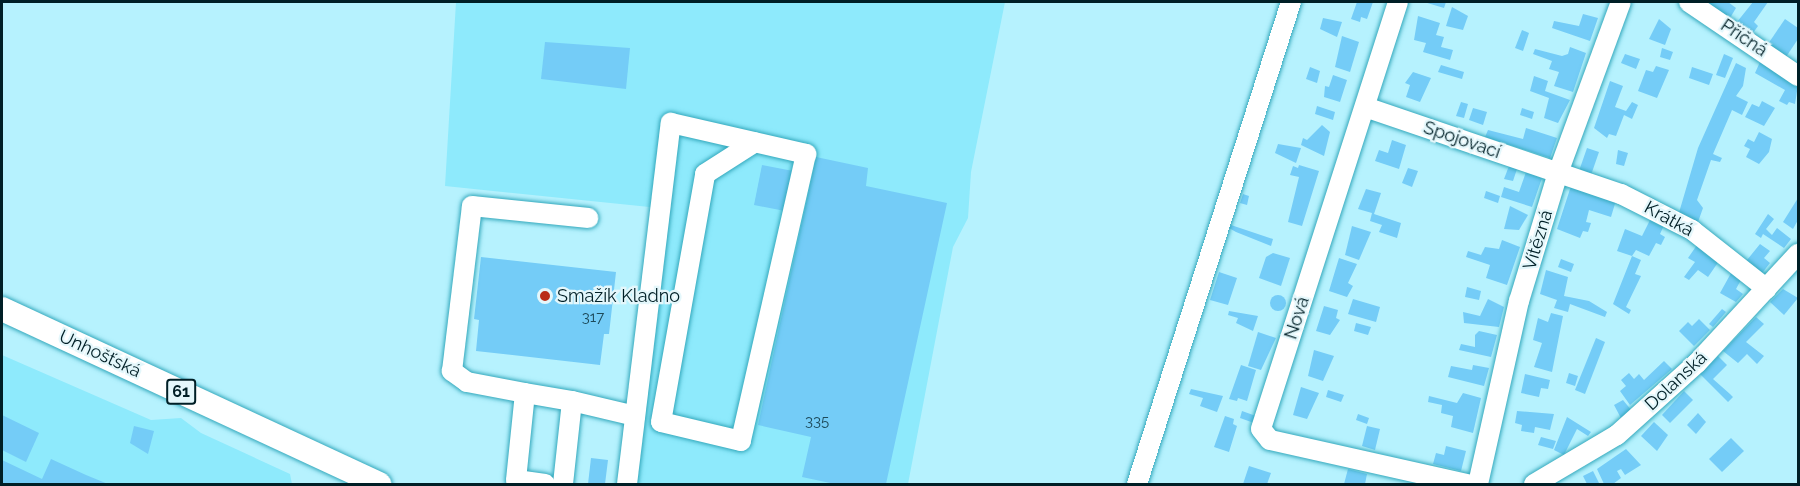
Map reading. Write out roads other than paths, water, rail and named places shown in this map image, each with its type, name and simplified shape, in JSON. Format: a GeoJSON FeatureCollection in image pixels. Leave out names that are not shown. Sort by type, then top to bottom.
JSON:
{"type":"FeatureCollection","features":[{"type":"Feature","properties":{"kind":"main road","name":"Unhošťská"},"geometry":{"type":"LineString","coordinates":[[2,309],[364,482]]}},
{"type":"Feature","properties":{"kind":"street"},"geometry":{"type":"LineString","coordinates":[[1137,484],[1291,2]]}},
{"type":"Feature","properties":{"kind":"street","name":"Nová"},"geometry":{"type":"LineString","coordinates":[[1398,2],[1261,429],[1270,440],[1467,484]]}},
{"type":"Feature","properties":{"kind":"street","name":"Vítězná"},"geometry":{"type":"LineString","coordinates":[[1478,484],[1519,301],[1558,174],[1621,2]]}},
{"type":"Feature","properties":{"kind":"street","name":"Příčná"},"geometry":{"type":"LineString","coordinates":[[1689,2],[1798,76]]}},
{"type":"Feature","properties":{"kind":"street","name":"Spojovací"},"geometry":{"type":"LineString","coordinates":[[1365,107],[1558,174]]}},
{"type":"Feature","properties":{"kind":"street"},"geometry":{"type":"LineString","coordinates":[[627,484],[671,123],[755,142],[806,154],[741,441],[660,422],[705,174],[755,142]]}},
{"type":"Feature","properties":{"kind":"street","name":"Krátká"},"geometry":{"type":"LineString","coordinates":[[1558,174],[1621,194],[1667,216],[1692,230],[1767,289]]}},
{"type":"Feature","properties":{"kind":"street"},"geometry":{"type":"LineString","coordinates":[[588,218],[472,206],[452,371],[467,382],[572,401],[635,416]]}},
{"type":"Feature","properties":{"kind":"street","name":"Dolanská"},"geometry":{"type":"LineString","coordinates":[[1534,484],[1617,435],[1697,363],[1798,254]]}},
{"type":"Feature","properties":{"kind":"street"},"geometry":{"type":"LineString","coordinates":[[525,393],[516,480],[545,484]]}},
{"type":"Feature","properties":{"kind":"street"},"geometry":{"type":"LineString","coordinates":[[563,484],[572,401]]}},
{"type":"Feature","properties":{"kind":"place","name":"Smažík Kladno"},"geometry":{"type":"Point","coordinates":[545,296]}}]}
